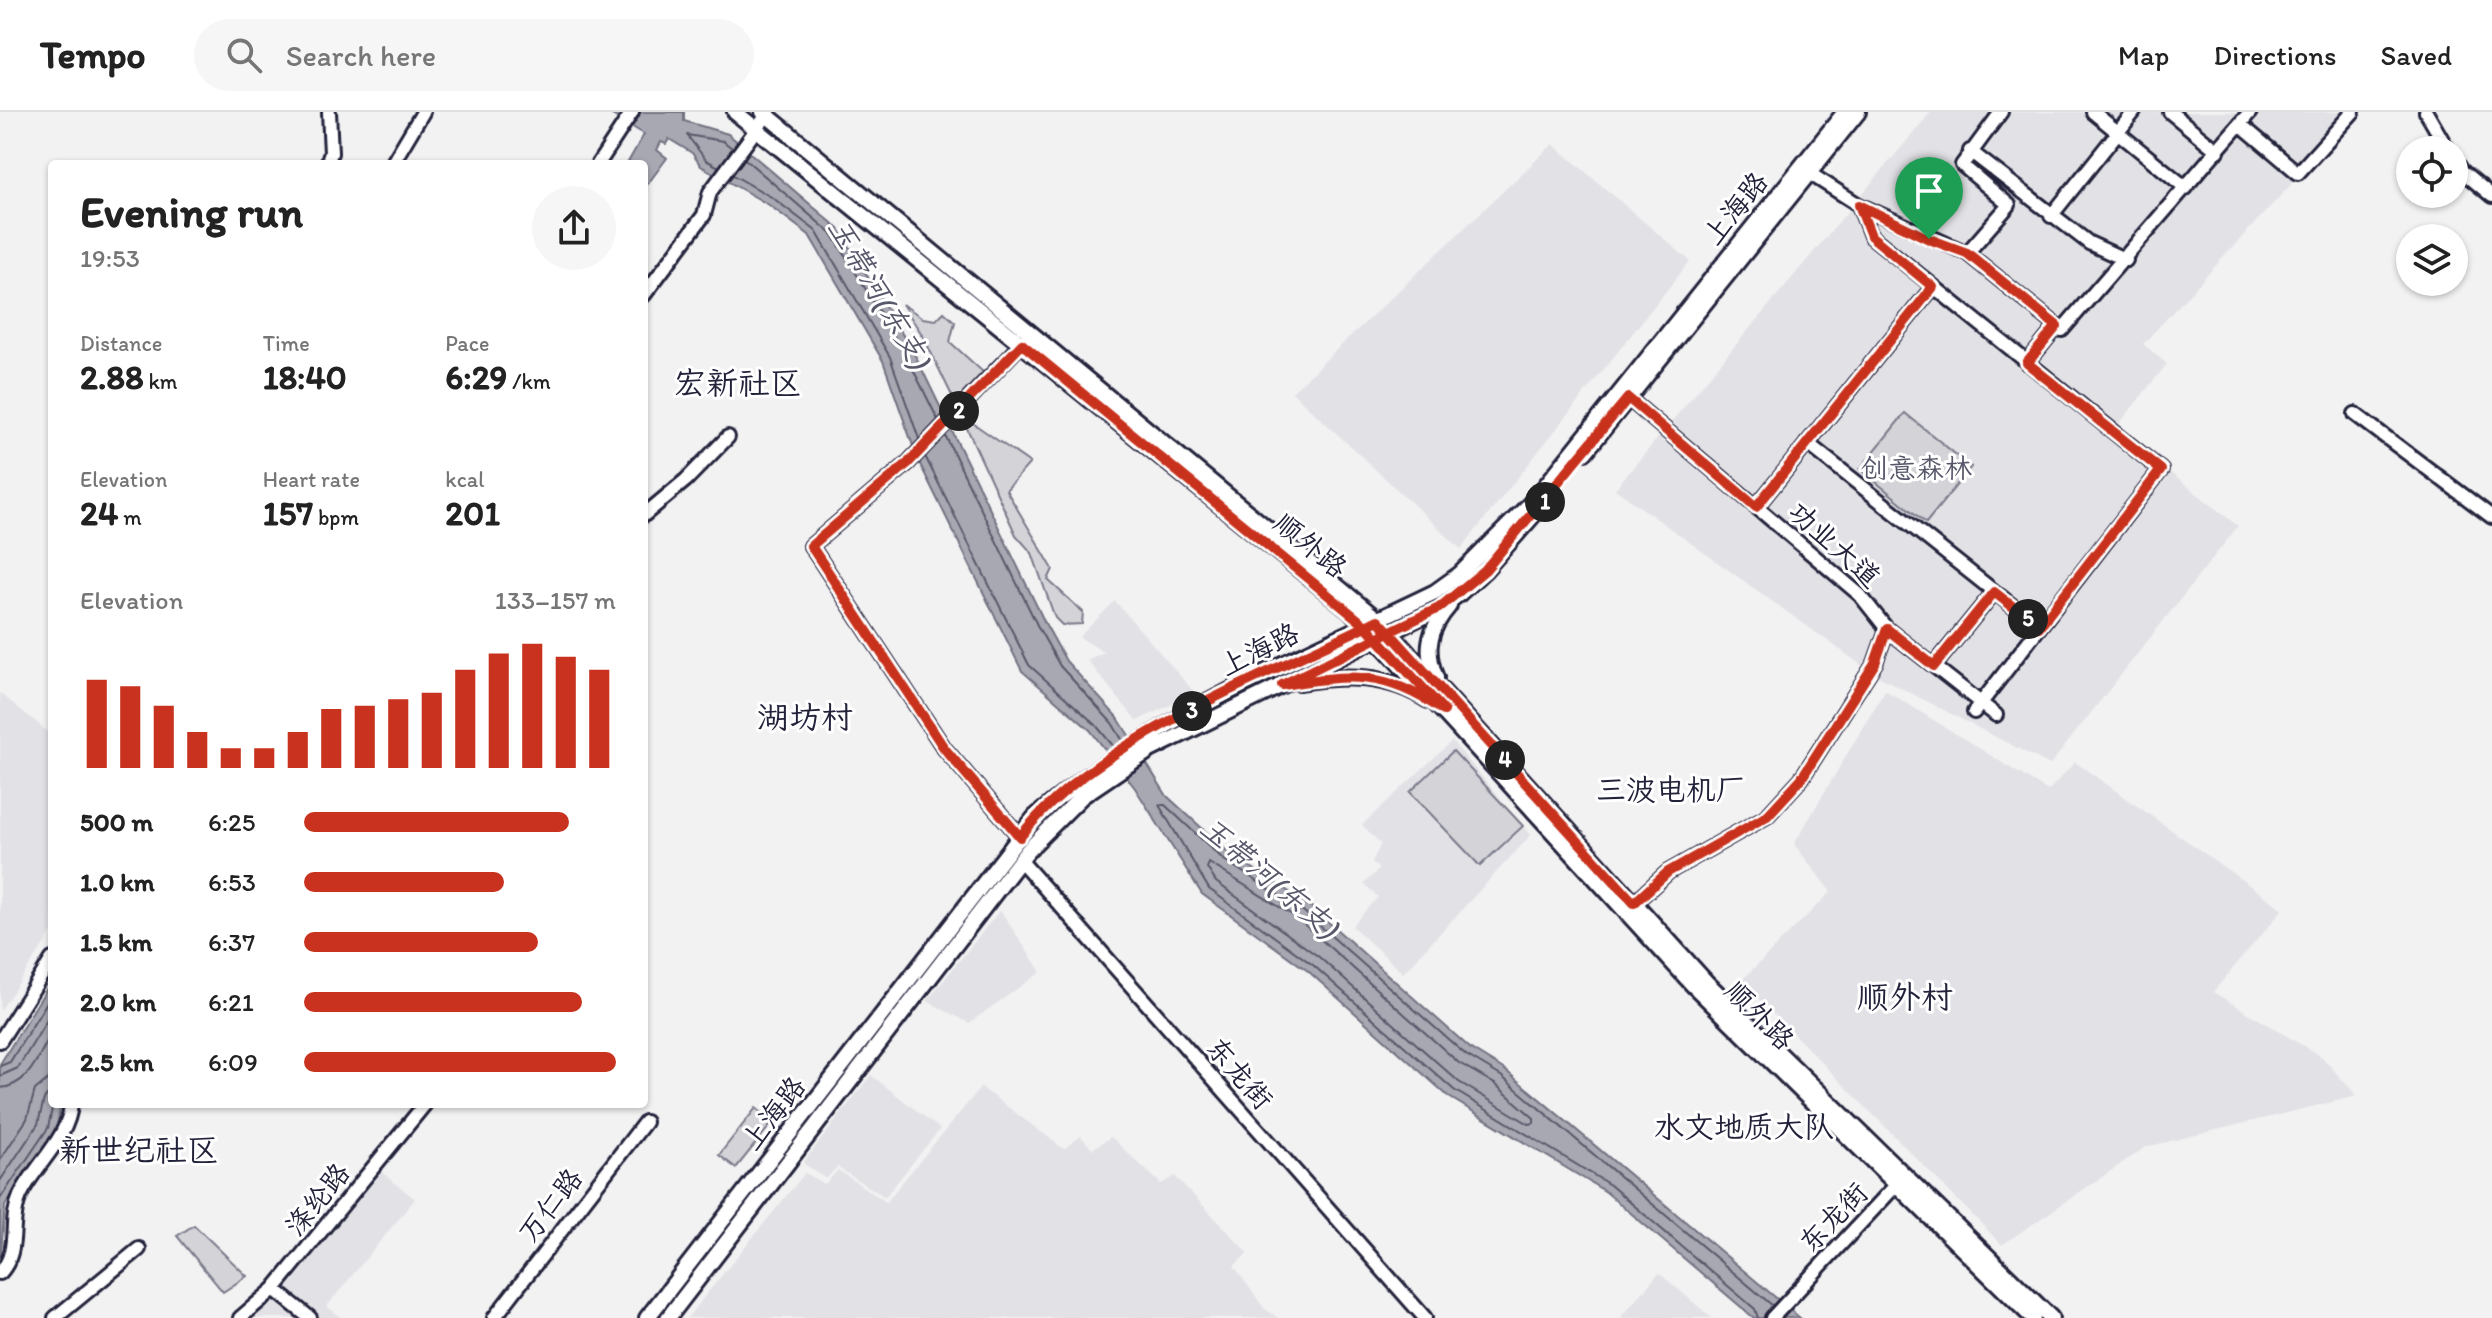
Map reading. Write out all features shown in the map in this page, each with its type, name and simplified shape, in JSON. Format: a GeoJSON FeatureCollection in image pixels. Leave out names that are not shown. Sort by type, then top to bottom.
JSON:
{"type":"FeatureCollection","features":[{"type":"Feature","properties":{"kind":"main road","name":"顺外路"},"geometry":{"type":"LineString","coordinates":[[735,112],[1026,338]]}},
{"type":"Feature","properties":{"kind":"main road","name":"上海路"},"geometry":{"type":"LineString","coordinates":[[668,1318],[1020,860],[1082,796],[1144,745],[1162,725],[1435,592],[1460,574],[1535,499],[1845,112]]}},
{"type":"Feature","properties":{"kind":"main road","name":"上海路"},"geometry":{"type":"LineString","coordinates":[[647,1318],[1035,817],[1080,779],[1144,745],[1282,685],[1460,593],[1519,532],[1858,112]]}},
{"type":"Feature","properties":{"kind":"main road","name":"顺外路"},"geometry":{"type":"LineString","coordinates":[[766,113],[1026,338],[1372,623],[1444,711],[1711,1004],[2033,1318]]}},
{"type":"Feature","properties":{"kind":"main road"},"geometry":{"type":"LineString","coordinates":[[1441,689],[1429,662],[1428,642],[1433,626],[1460,593]]}},
{"type":"Feature","properties":{"kind":"main road","name":"顺外路"},"geometry":{"type":"LineString","coordinates":[[1383,635],[1441,689],[1706,982],[2051,1318]]}},
{"type":"Feature","properties":{"kind":"main road"},"geometry":{"type":"LineString","coordinates":[[1282,685],[1333,677],[1370,677],[1411,691],[1444,711]]}},
{"type":"Feature","properties":{"kind":"street"},"geometry":{"type":"LineString","coordinates":[[328,160],[331,153],[329,112]]}},
{"type":"Feature","properties":{"kind":"street"},"geometry":{"type":"LineString","coordinates":[[394,160],[423,112]]}},
{"type":"Feature","properties":{"kind":"street"},"geometry":{"type":"LineString","coordinates":[[601,160],[632,112]]}},
{"type":"Feature","properties":{"kind":"street"},"geometry":{"type":"LineString","coordinates":[[1967,253],[2009,205],[1962,165],[2001,112]]}},
{"type":"Feature","properties":{"kind":"street"},"geometry":{"type":"LineString","coordinates":[[2093,112],[2186,188]]}},
{"type":"Feature","properties":{"kind":"street"},"geometry":{"type":"LineString","coordinates":[[2051,216],[2134,112]]}},
{"type":"Feature","properties":{"kind":"street"},"geometry":{"type":"LineString","coordinates":[[2170,112],[2218,151]]}},
{"type":"Feature","properties":{"kind":"street"},"geometry":{"type":"LineString","coordinates":[[1809,173],[1859,205],[1967,253],[2062,330],[2126,260],[2250,112]]}},
{"type":"Feature","properties":{"kind":"street"},"geometry":{"type":"LineString","coordinates":[[2240,124],[2298,173],[2353,112]]}},
{"type":"Feature","properties":{"kind":"street"},"geometry":{"type":"LineString","coordinates":[[2426,112],[2440,136]]}},
{"type":"Feature","properties":{"kind":"street"},"geometry":{"type":"LineString","coordinates":[[648,290],[704,215],[710,192],[766,113]]}},
{"type":"Feature","properties":{"kind":"street"},"geometry":{"type":"LineString","coordinates":[[1970,151],[2089,243],[2126,260]]}},
{"type":"Feature","properties":{"kind":"street"},"geometry":{"type":"LineString","coordinates":[[2468,176],[2492,196]]}},
{"type":"Feature","properties":{"kind":"street"},"geometry":{"type":"LineString","coordinates":[[1859,205],[1871,236],[2161,470],[1977,707]]}},
{"type":"Feature","properties":{"kind":"street"},"geometry":{"type":"LineString","coordinates":[[1756,507],[1933,287]]}},
{"type":"Feature","properties":{"kind":"street"},"geometry":{"type":"LineString","coordinates":[[2027,363],[2057,326]]}},
{"type":"Feature","properties":{"kind":"street"},"geometry":{"type":"LineString","coordinates":[[1020,837],[944,748],[811,546],[907,464],[1026,338]]}},
{"type":"Feature","properties":{"kind":"street","name":"功业大道"},"geometry":{"type":"LineString","coordinates":[[1628,398],[1860,595],[1887,629],[1934,666],[1977,707],[1996,715]]}},
{"type":"Feature","properties":{"kind":"street"},"geometry":{"type":"LineString","coordinates":[[2355,414],[2492,517]]}},
{"type":"Feature","properties":{"kind":"street"},"geometry":{"type":"LineString","coordinates":[[648,512],[686,480],[728,437]]}},
{"type":"Feature","properties":{"kind":"street"},"geometry":{"type":"LineString","coordinates":[[1807,443],[2039,627]]}},
{"type":"Feature","properties":{"kind":"street"},"geometry":{"type":"LineString","coordinates":[[1934,666],[1994,592]]}},
{"type":"Feature","properties":{"kind":"street"},"geometry":{"type":"LineString","coordinates":[[1634,903],[1668,872],[1767,816],[1793,788],[1833,733],[1861,687],[1875,663],[1887,629]]}},
{"type":"Feature","properties":{"kind":"street","name":"东龙街"},"geometry":{"type":"LineString","coordinates":[[1020,860],[1425,1318]]}},
{"type":"Feature","properties":{"kind":"street"},"geometry":{"type":"LineString","coordinates":[[0,1041],[48,965]]}},
{"type":"Feature","properties":{"kind":"street"},"geometry":{"type":"LineString","coordinates":[[0,1273],[9,1262],[19,1198],[69,1108]]}},
{"type":"Feature","properties":{"kind":"street","name":"涤纶路"},"geometry":{"type":"LineString","coordinates":[[240,1318],[274,1289],[422,1108]]}},
{"type":"Feature","properties":{"kind":"street","name":"万仁路"},"geometry":{"type":"LineString","coordinates":[[494,1318],[645,1122]]}},
{"type":"Feature","properties":{"kind":"street","name":"东龙街"},"geometry":{"type":"LineString","coordinates":[[1772,1318],[1897,1184]]}},
{"type":"Feature","properties":{"kind":"street"},"geometry":{"type":"LineString","coordinates":[[55,1318],[139,1249]]}},
{"type":"Feature","properties":{"kind":"street"},"geometry":{"type":"LineString","coordinates":[[274,1289],[310,1318]]}},
{"type":"Feature","properties":{"kind":"shaded area"},"geometry":{"type":"Polygon","coordinates":[[[1931,112],[2358,112],[2143,344],[2167,364],[2115,429],[2238,526],[2050,765],[1874,674],[1615,489],[1931,112]]]}},
{"type":"Feature","properties":{"kind":"shaded area"},"geometry":{"type":"Polygon","coordinates":[[[1553,144],[1690,261],[1461,549],[1292,392],[1553,144]]]}},
{"type":"Feature","properties":{"kind":"shaded area"},"geometry":{"type":"Polygon","coordinates":[[[1115,601],[1195,693],[1137,721],[1087,660],[1104,652],[1079,637],[1115,601]]]}},
{"type":"Feature","properties":{"kind":"shaded area"},"geometry":{"type":"Polygon","coordinates":[[[1885,690],[2048,791],[2075,762],[2283,909],[2213,992],[2322,1057],[2357,1096],[2146,1147],[2002,1245],[1741,981],[1831,892],[1794,844],[1885,690]]]}},
{"type":"Feature","properties":{"kind":"shaded area"},"geometry":{"type":"Polygon","coordinates":[[[0,693],[48,732],[48,938],[0,1011],[0,693]]]}},
{"type":"Feature","properties":{"kind":"shaded area"},"geometry":{"type":"Polygon","coordinates":[[[1452,741],[1531,835],[1403,973],[1352,926],[1378,897],[1364,884],[1379,869],[1372,862],[1381,844],[1362,825],[1452,741]]]}},
{"type":"Feature","properties":{"kind":"shaded area"},"geometry":{"type":"Polygon","coordinates":[[[1000,910],[1041,972],[969,1023],[927,1001],[1000,910]]]}},
{"type":"Feature","properties":{"kind":"shaded area"},"geometry":{"type":"Polygon","coordinates":[[[871,1075],[940,1129],[885,1197],[837,1167],[826,1179],[803,1163],[871,1075]]]}},
{"type":"Feature","properties":{"kind":"shaded area"},"geometry":{"type":"Polygon","coordinates":[[[981,1087],[1064,1149],[1081,1136],[1092,1149],[1111,1137],[1161,1184],[1175,1176],[1248,1253],[1234,1266],[1264,1308],[1278,1318],[687,1318],[805,1173],[825,1184],[838,1170],[886,1202],[981,1087]]]}},
{"type":"Feature","properties":{"kind":"shaded area"},"geometry":{"type":"Polygon","coordinates":[[[378,1169],[415,1199],[327,1306],[341,1318],[306,1318],[276,1293],[378,1169]]]}},
{"type":"Feature","properties":{"kind":"shaded area"},"geometry":{"type":"Polygon","coordinates":[[[1659,1273],[1712,1318],[1620,1318],[1659,1273]]]}},
{"type":"Feature","properties":{"kind":"shaded area"},"geometry":{"type":"Polygon","coordinates":[[[275,1295],[302,1318],[248,1318],[275,1295]]]}},
{"type":"Feature","properties":{"kind":"green space"},"geometry":{"type":"Polygon","coordinates":[[[902,304],[923,318],[936,320],[944,312],[955,322],[950,342],[983,372],[955,402],[923,336],[902,304]]]}},
{"type":"Feature","properties":{"kind":"green space","name":"创意森林"},"geometry":{"type":"Polygon","coordinates":[[[1905,413],[1971,467],[1926,523],[1860,469],[1905,413]]]}},
{"type":"Feature","properties":{"kind":"green space"},"geometry":{"type":"Polygon","coordinates":[[[967,419],[1030,463],[1006,490],[1053,569],[1048,580],[1083,612],[1082,624],[1062,625],[1055,618],[1032,553],[1016,535],[965,424],[967,419]]]}},
{"type":"Feature","properties":{"kind":"green space"},"geometry":{"type":"Polygon","coordinates":[[[1453,751],[1523,826],[1480,866],[1410,792],[1453,751]]]}},
{"type":"Feature","properties":{"kind":"green space"},"geometry":{"type":"Polygon","coordinates":[[[756,1108],[773,1122],[736,1168],[719,1155],[756,1108]]]}},
{"type":"Feature","properties":{"kind":"green space"},"geometry":{"type":"Polygon","coordinates":[[[194,1225],[247,1276],[223,1292],[177,1236],[194,1225]]]}},
{"type":"Feature","properties":{"kind":"water"},"geometry":{"type":"Polygon","coordinates":[[[607,112],[684,112],[684,121],[728,134],[839,229],[916,357],[1066,661],[1118,718],[1167,796],[1229,853],[1308,904],[1471,1049],[1505,1070],[1800,1318],[1754,1318],[1606,1192],[1449,1097],[1308,971],[1202,894],[1135,788],[1090,730],[1022,671],[918,460],[883,361],[809,235],[769,205],[701,166],[692,153],[669,139],[666,144],[661,142],[657,150],[667,158],[648,184],[648,160],[629,160],[644,134],[607,112]]]}},
{"type":"Feature","properties":{"kind":"water"},"geometry":{"type":"Polygon","coordinates":[[[48,986],[48,1108],[60,1108],[56,1130],[5,1206],[0,1263],[0,1064],[48,986]]]}},
{"type":"Feature","properties":{"kind":"district","name":"宏新社区"},"geometry":{"type":"Point","coordinates":[738,383]}},
{"type":"Feature","properties":{"kind":"district","name":"湖坊村"},"geometry":{"type":"Point","coordinates":[805,717]}},
{"type":"Feature","properties":{"kind":"district","name":"三波电机厂"},"geometry":{"type":"Point","coordinates":[1671,789]}},
{"type":"Feature","properties":{"kind":"district","name":"顺外村"},"geometry":{"type":"Point","coordinates":[1905,997]}},
{"type":"Feature","properties":{"kind":"district","name":"水文地质大队"},"geometry":{"type":"Point","coordinates":[1744,1126]}},
{"type":"Feature","properties":{"kind":"district","name":"新世纪社区"},"geometry":{"type":"Point","coordinates":[139,1150]}},
{"type":"Feature","properties":{"kind":"route"},"geometry":{"type":"LineString","coordinates":[[1929,239],[1859,205],[1871,236],[1933,287],[1756,507],[1628,398],[1561,483],[1485,570],[1439,608],[1389,632],[1378,620],[1366,626],[1022,344],[907,464],[811,546],[944,748],[1020,837],[1035,817],[1080,779],[1162,725],[1366,626],[1377,638],[1282,685],[1333,677],[1370,677],[1422,696],[1444,711],[1377,638],[1389,632],[1634,903],[1668,872],[1767,816],[1801,779],[1833,733],[1875,663],[1887,629],[1934,666],[1994,592],[2039,627],[2161,470],[2027,363],[2057,326],[1967,253],[1929,239]]}},
{"type":"Feature","properties":{"kind":"water label","name":"玉带河(东支)"},"geometry":{"type":"Point","coordinates":[880,293]}},
{"type":"Feature","properties":{"kind":"water label","name":"玉带河(东支)"},"geometry":{"type":"Point","coordinates":[1270,877]}}]}
